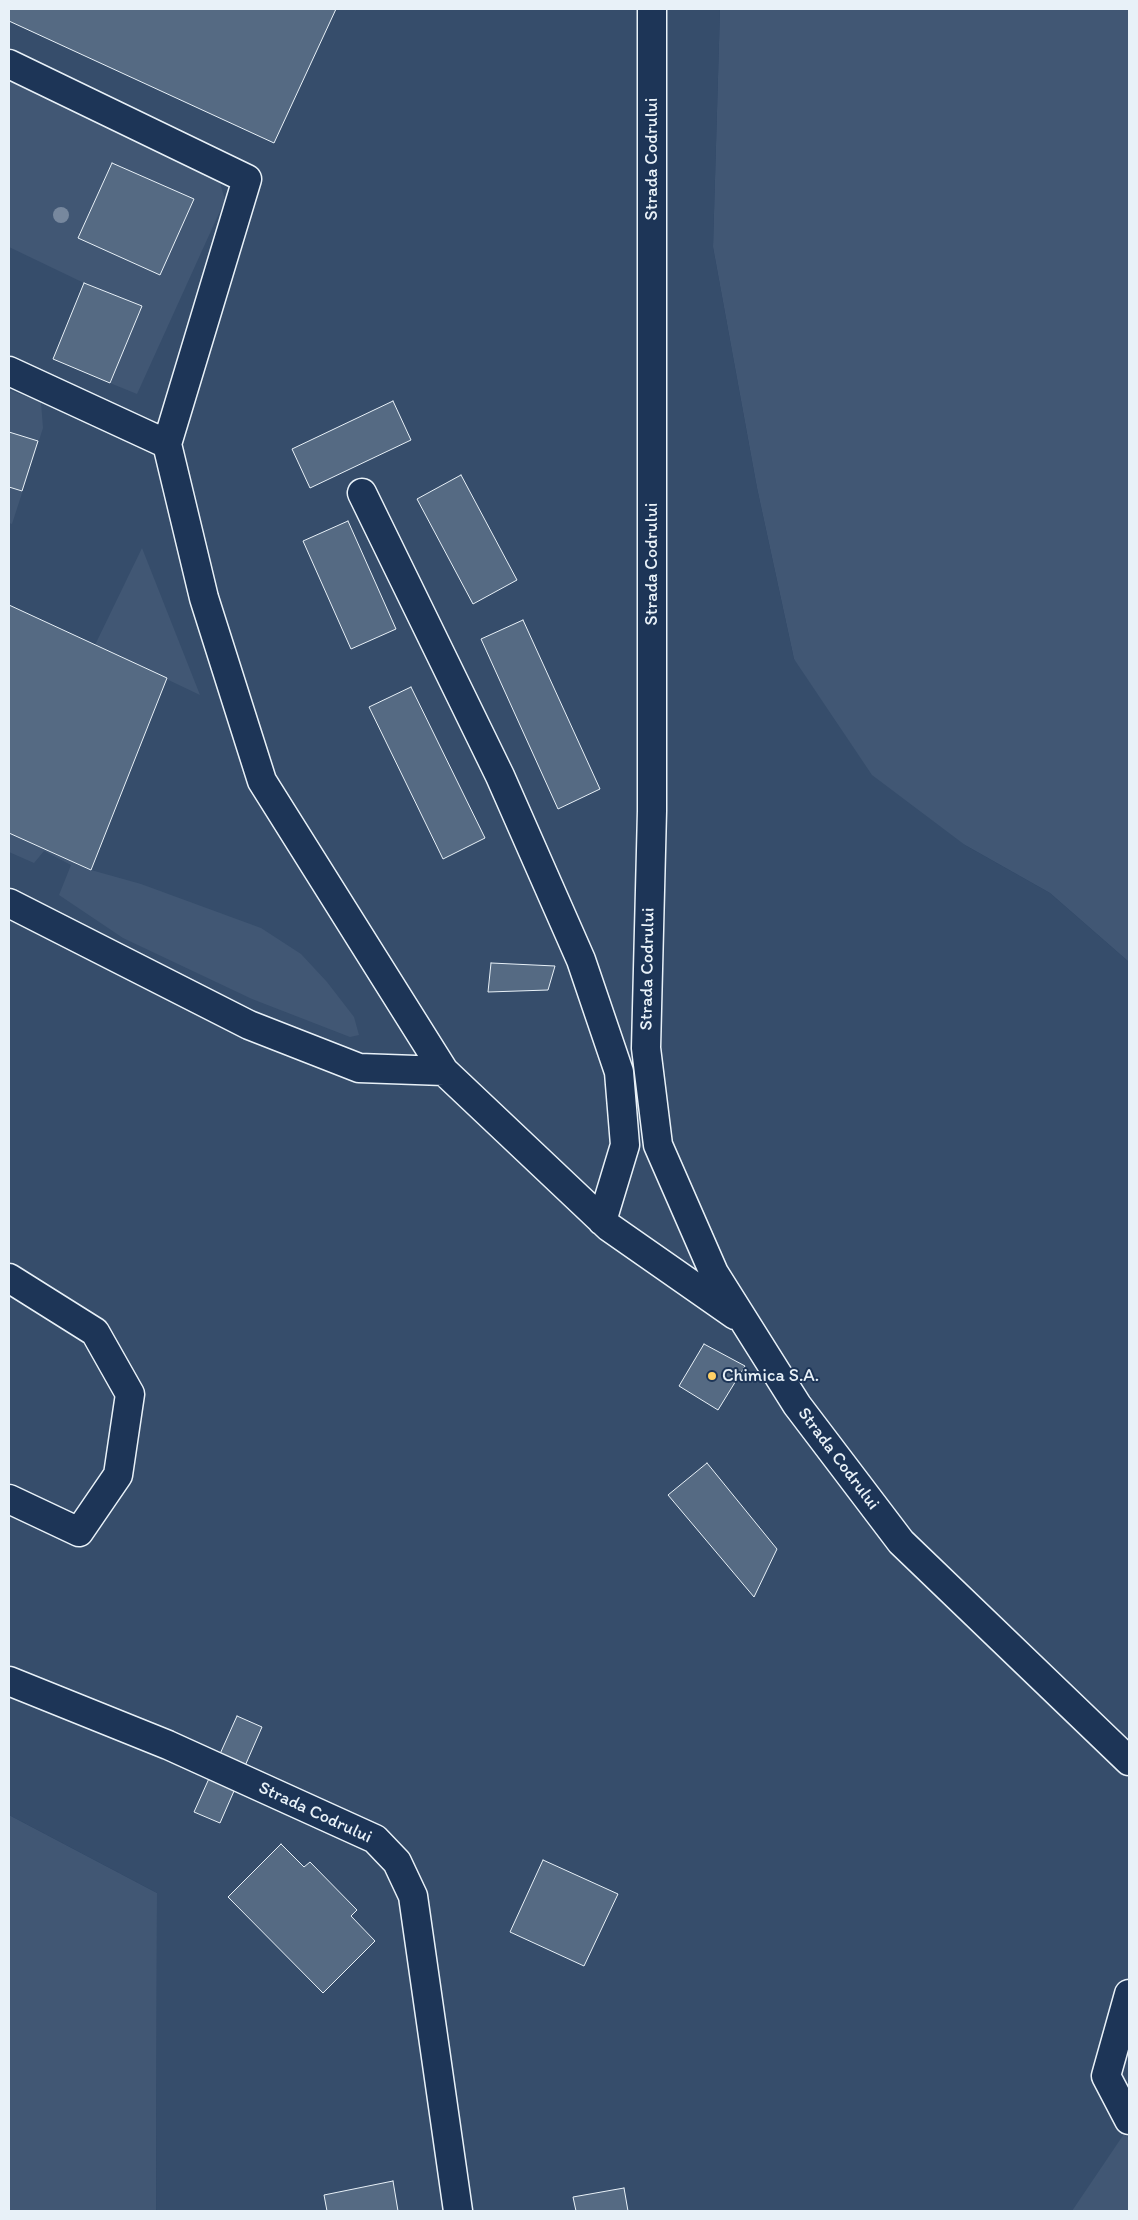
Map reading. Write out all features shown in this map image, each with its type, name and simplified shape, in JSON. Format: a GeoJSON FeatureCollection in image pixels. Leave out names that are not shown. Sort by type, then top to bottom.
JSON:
{"type":"FeatureCollection","features":[{"type":"Feature","properties":{"kind":"street","name":"Strada Codrului"},"geometry":{"type":"LineString","coordinates":[[652,9],[652,811],[646,1048],[658,1145],[714,1273],[797,1405],[901,1542],[1129,1761]]}},
{"type":"Feature","properties":{"kind":"street"},"geometry":{"type":"LineString","coordinates":[[9,64],[247,180],[167,444],[204,598],[262,781],[444,1071],[602,1221],[745,1322]]}},
{"type":"Feature","properties":{"kind":"street"},"geometry":{"type":"LineString","coordinates":[[9,371],[167,444]]}},
{"type":"Feature","properties":{"kind":"street"},"geometry":{"type":"LineString","coordinates":[[362,493],[500,776],[581,960],[619,1072],[625,1145],[602,1221]]}},
{"type":"Feature","properties":{"kind":"street"},"geometry":{"type":"LineString","coordinates":[[9,903],[249,1025],[359,1068],[444,1071]]}},
{"type":"Feature","properties":{"kind":"street"},"geometry":{"type":"LineString","coordinates":[[9,1278],[95,1332],[130,1394],[118,1475],[79,1532],[9,1499]]}},
{"type":"Feature","properties":{"kind":"street","name":"Strada Codrului"},"geometry":{"type":"LineString","coordinates":[[9,1682],[168,1745],[375,1839],[397,1862],[413,1896],[458,2211]]}},
{"type":"Feature","properties":{"kind":"street"},"geometry":{"type":"LineString","coordinates":[[1129,1994],[1106,2076],[1129,2120]]}},
{"type":"Feature","properties":{"kind":"shaded area"},"geometry":{"type":"Polygon","coordinates":[[[9,9],[720,9],[713,247],[757,488],[794,659],[965,845],[1050,893],[1129,962],[1129,2211],[156,2211],[157,1893],[9,1815],[9,9]]]}},
{"type":"Feature","properties":{"kind":"shaded area"},"geometry":{"type":"Polygon","coordinates":[[[720,9],[1129,9],[1129,962],[1050,893],[965,845],[872,775],[794,659],[757,488],[713,247],[720,9]]]}},
{"type":"Feature","properties":{"kind":"shaded area"},"geometry":{"type":"Polygon","coordinates":[[[9,78],[218,176],[225,200],[137,394],[110,383],[142,306],[84,283],[9,247],[9,78]]]}},
{"type":"Feature","properties":{"kind":"shaded area"},"geometry":{"type":"Polygon","coordinates":[[[9,390],[41,402],[43,428],[12,524],[9,523],[9,390]]]}},
{"type":"Feature","properties":{"kind":"shaded area"},"geometry":{"type":"Polygon","coordinates":[[[142,548],[200,695],[95,645],[142,548]]]}},
{"type":"Feature","properties":{"kind":"shaded area"},"geometry":{"type":"Polygon","coordinates":[[[9,833],[91,870],[141,884],[261,928],[301,954],[327,982],[354,1017],[359,1035],[350,1037],[252,999],[123,938],[59,895],[71,865],[44,851],[34,863],[9,852],[9,833]]]}},
{"type":"Feature","properties":{"kind":"shaded area"},"geometry":{"type":"Polygon","coordinates":[[[9,1815],[157,1893],[156,2211],[9,2211],[9,1815]]]}},
{"type":"Feature","properties":{"kind":"shaded area"},"geometry":{"type":"Polygon","coordinates":[[[1124,2134],[1129,2138],[1129,2211],[1072,2211],[1124,2134]]]}},
{"type":"Feature","properties":{"kind":"building"},"geometry":{"type":"Polygon","coordinates":[[[9,9],[336,9],[274,143],[9,21],[9,9]]]}},
{"type":"Feature","properties":{"kind":"building"},"geometry":{"type":"Polygon","coordinates":[[[112,163],[194,199],[160,275],[78,238],[112,163]]]}},
{"type":"Feature","properties":{"kind":"building"},"geometry":{"type":"Polygon","coordinates":[[[84,283],[142,306],[110,383],[53,359],[84,283]]]}},
{"type":"Feature","properties":{"kind":"building"},"geometry":{"type":"Polygon","coordinates":[[[393,401],[411,440],[310,488],[292,449],[393,401]]]}},
{"type":"Feature","properties":{"kind":"building"},"geometry":{"type":"Polygon","coordinates":[[[9,432],[38,441],[22,491],[9,487],[9,432]]]}},
{"type":"Feature","properties":{"kind":"building"},"geometry":{"type":"Polygon","coordinates":[[[461,475],[517,580],[473,604],[417,499],[461,475]]]}},
{"type":"Feature","properties":{"kind":"building"},"geometry":{"type":"Polygon","coordinates":[[[348,521],[396,629],[351,649],[303,541],[348,521]]]}},
{"type":"Feature","properties":{"kind":"building"},"geometry":{"type":"Polygon","coordinates":[[[9,605],[167,678],[91,870],[9,833],[9,605]]]}},
{"type":"Feature","properties":{"kind":"building"},"geometry":{"type":"Polygon","coordinates":[[[523,620],[600,789],[558,809],[481,639],[523,620]]]}},
{"type":"Feature","properties":{"kind":"building"},"geometry":{"type":"Polygon","coordinates":[[[411,687],[485,838],[443,859],[369,707],[411,687]]]}},
{"type":"Feature","properties":{"kind":"building"},"geometry":{"type":"Polygon","coordinates":[[[491,963],[555,966],[548,990],[488,992],[491,963]]]}},
{"type":"Feature","properties":{"kind":"building","name":"Chimica S.A."},"geometry":{"type":"Polygon","coordinates":[[[704,1344],[745,1366],[718,1410],[679,1386],[704,1344]]]}},
{"type":"Feature","properties":{"kind":"building"},"geometry":{"type":"Polygon","coordinates":[[[707,1463],[777,1549],[754,1597],[668,1495],[707,1463]]]}},
{"type":"Feature","properties":{"kind":"building"},"geometry":{"type":"Polygon","coordinates":[[[237,1716],[262,1727],[220,1823],[194,1812],[237,1716]]]}},
{"type":"Feature","properties":{"kind":"building"},"geometry":{"type":"Polygon","coordinates":[[[281,1844],[304,1867],[310,1862],[357,1910],[351,1916],[375,1941],[323,1993],[228,1897],[281,1844]]]}},
{"type":"Feature","properties":{"kind":"building"},"geometry":{"type":"Polygon","coordinates":[[[543,1860],[618,1894],[584,1966],[510,1932],[543,1860]]]}},
{"type":"Feature","properties":{"kind":"building"},"geometry":{"type":"Polygon","coordinates":[[[393,2181],[398,2211],[327,2211],[324,2195],[393,2181]]]}},
{"type":"Feature","properties":{"kind":"building"},"geometry":{"type":"Polygon","coordinates":[[[624,2188],[628,2211],[576,2211],[573,2197],[624,2188]]]}},
{"type":"Feature","properties":{"kind":"place","name":"Chimica S.A."},"geometry":{"type":"Point","coordinates":[712,1376]}}]}
